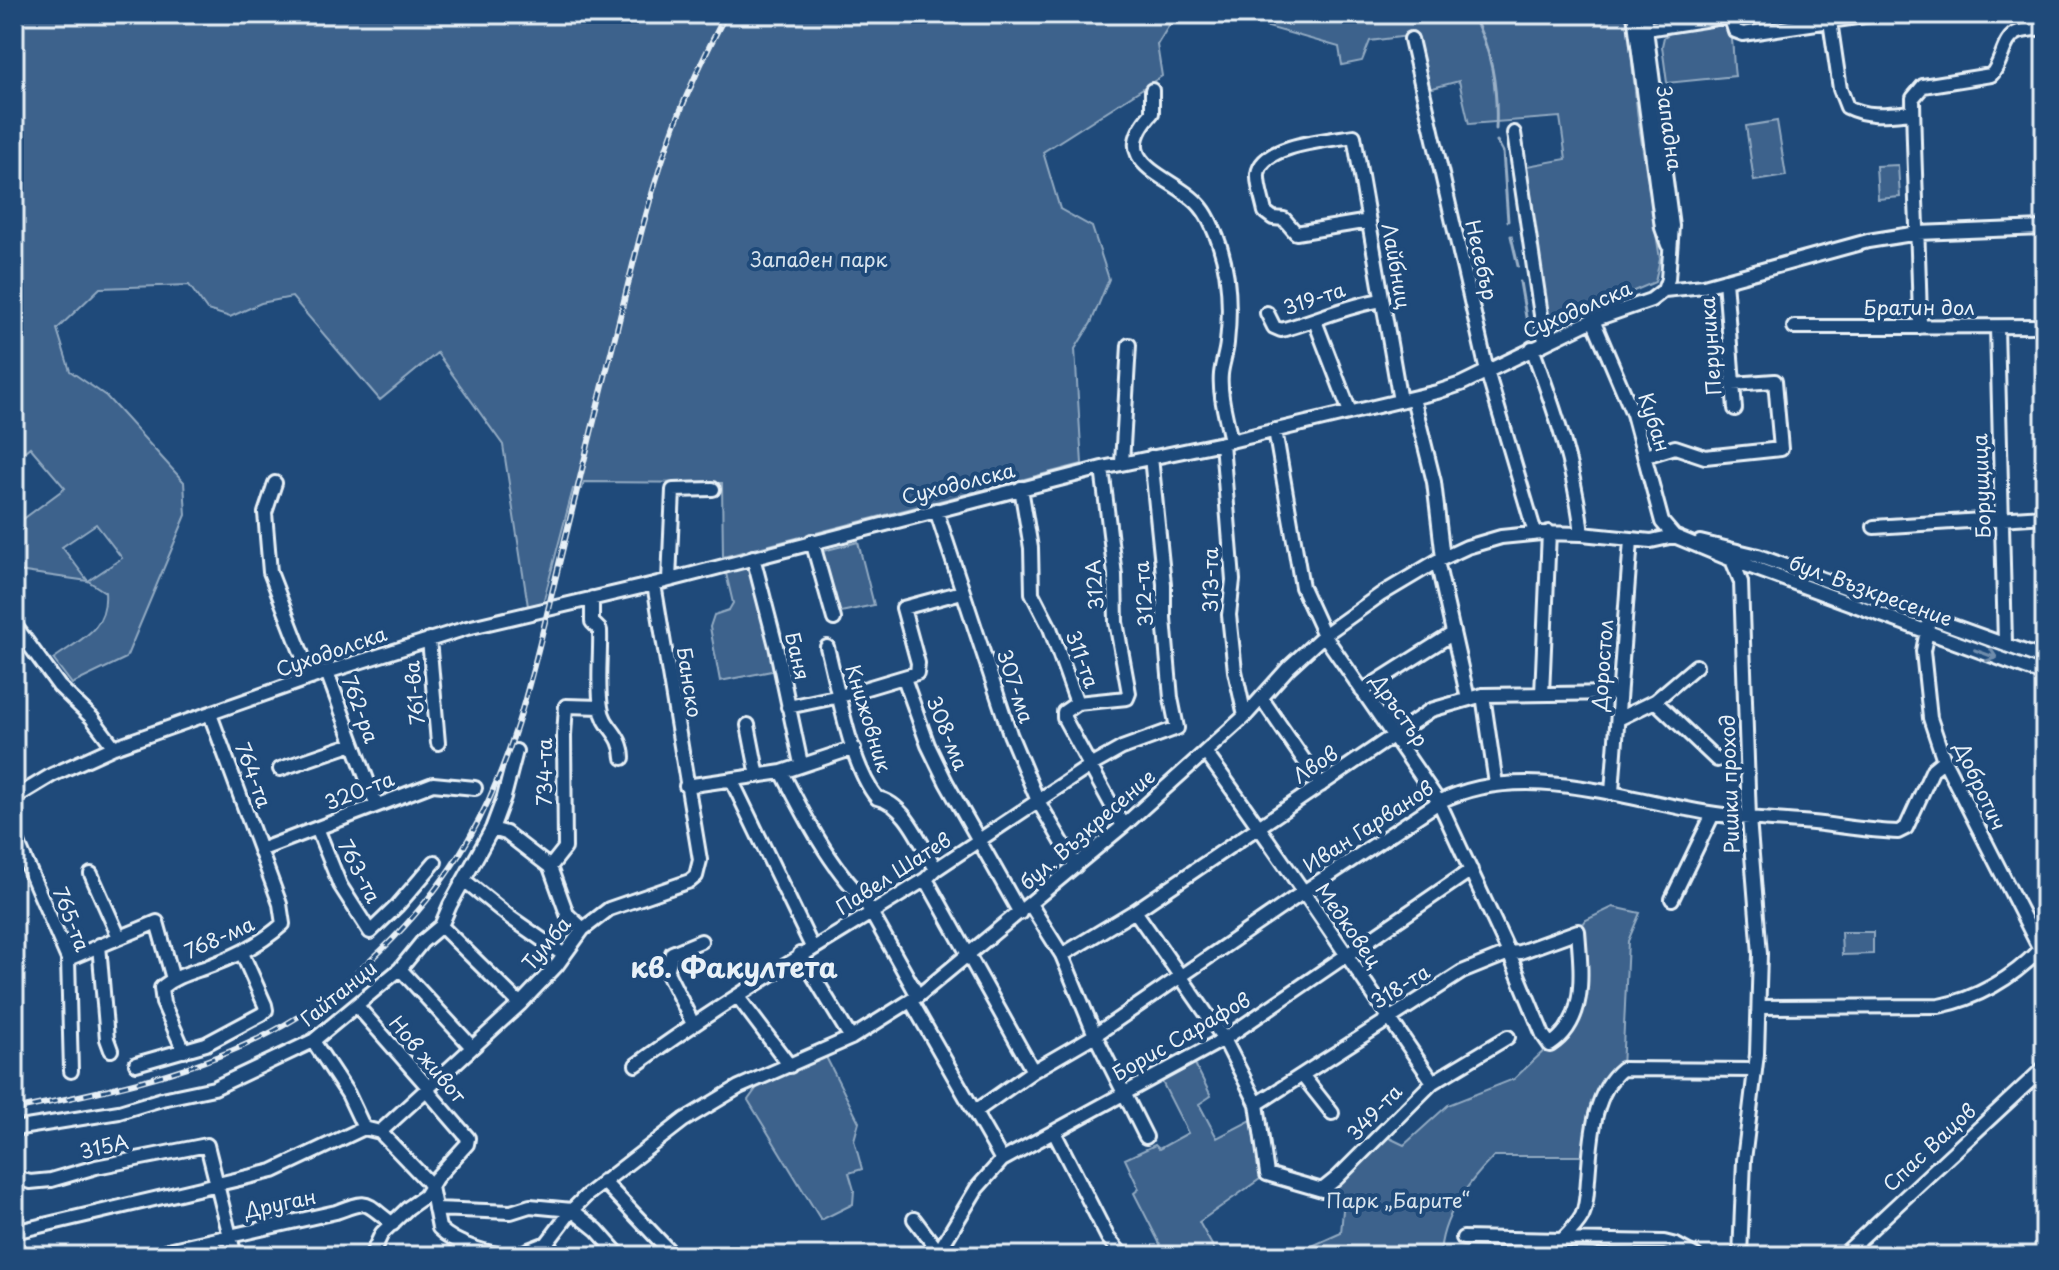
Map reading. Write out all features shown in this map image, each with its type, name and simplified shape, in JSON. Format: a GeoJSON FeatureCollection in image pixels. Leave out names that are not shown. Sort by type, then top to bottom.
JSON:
{"type":"FeatureCollection","features":[{"type":"Feature","properties":{"kind":"street","name":"Западна"},"geometry":{"type":"LineString","coordinates":[[1634,14],[1641,30]]}},
{"type":"Feature","properties":{"kind":"street","name":"Западна"},"geometry":{"type":"LineString","coordinates":[[1644,14],[1641,30],[1662,228],[1669,248],[1668,279],[1664,290]]}},
{"type":"Feature","properties":{"kind":"street"},"geometry":{"type":"LineString","coordinates":[[1641,30],[1736,15],[1737,33],[1877,14]]}},
{"type":"Feature","properties":{"kind":"street"},"geometry":{"type":"LineString","coordinates":[[1830,21],[1840,89],[1847,107],[1872,115],[1913,112]]}},
{"type":"Feature","properties":{"kind":"street"},"geometry":{"type":"LineString","coordinates":[[1920,327],[1913,98],[1923,86],[1991,75],[2008,40],[2017,32],[2045,28]]}},
{"type":"Feature","properties":{"kind":"street","name":"Несебър"},"geometry":{"type":"LineString","coordinates":[[1411,39],[1487,371],[1542,533],[1542,694]]}},
{"type":"Feature","properties":{"kind":"street","name":"313-та"},"geometry":{"type":"LineString","coordinates":[[1152,90],[1152,113],[1138,128],[1135,141],[1138,156],[1154,173],[1200,206],[1213,227],[1227,278],[1227,343],[1221,375],[1233,580],[1229,615],[1235,671],[1245,716]]}},
{"type":"Feature","properties":{"kind":"street"},"geometry":{"type":"LineString","coordinates":[[1514,133],[1538,345],[1579,499],[1582,534]]}},
{"type":"Feature","properties":{"kind":"street","name":"Лайбниц"},"geometry":{"type":"LineString","coordinates":[[1369,221],[1296,233],[1284,219],[1273,218],[1265,212],[1258,174],[1265,160],[1291,147],[1354,136],[1369,221],[1382,300],[1400,401]]}},
{"type":"Feature","properties":{"kind":"street","name":"Суходолска"},"geometry":{"type":"LineString","coordinates":[[14,798],[52,775],[114,747],[327,672],[467,628],[654,584],[1122,463],[1226,442],[1461,384],[1593,320],[1651,300],[1664,290],[1704,286],[1868,241],[1918,233],[2045,228]]}},
{"type":"Feature","properties":{"kind":"street","name":"Перуника"},"geometry":{"type":"LineString","coordinates":[[1725,280],[1735,409]]}},
{"type":"Feature","properties":{"kind":"street","name":"319-та"},"geometry":{"type":"LineString","coordinates":[[1267,313],[1274,327],[1281,330],[1364,302],[1382,300]]}},
{"type":"Feature","properties":{"kind":"street","name":"Кубан"},"geometry":{"type":"LineString","coordinates":[[1593,320],[1633,414],[1662,522],[1679,538]]}},
{"type":"Feature","properties":{"kind":"street"},"geometry":{"type":"LineString","coordinates":[[1315,321],[1350,412]]}},
{"type":"Feature","properties":{"kind":"street","name":"Братин дол"},"geometry":{"type":"LineString","coordinates":[[1794,327],[2045,326]]}},
{"type":"Feature","properties":{"kind":"street","name":"Борущица"},"geometry":{"type":"LineString","coordinates":[[1997,327],[2005,643]]}},
{"type":"Feature","properties":{"kind":"street"},"geometry":{"type":"LineString","coordinates":[[1122,463],[1129,345]]}},
{"type":"Feature","properties":{"kind":"street"},"geometry":{"type":"LineString","coordinates":[[1646,456],[1675,447],[1705,457],[1781,449],[1775,381],[1733,384]]}},
{"type":"Feature","properties":{"kind":"street"},"geometry":{"type":"LineString","coordinates":[[1413,398],[1434,482],[1440,560],[1452,634],[1468,699]]}},
{"type":"Feature","properties":{"kind":"street","name":"Дръстър"},"geometry":{"type":"LineString","coordinates":[[1275,430],[1302,587],[1324,635],[1439,802],[1550,1045]]}},
{"type":"Feature","properties":{"kind":"street","name":"312-та"},"geometry":{"type":"LineString","coordinates":[[1151,457],[1164,584],[1171,698],[1177,728]]}},
{"type":"Feature","properties":{"kind":"street","name":"312А"},"geometry":{"type":"LineString","coordinates":[[1077,703],[1127,698],[1129,693],[1116,622],[1115,575],[1102,468]]}},
{"type":"Feature","properties":{"kind":"street"},"geometry":{"type":"LineString","coordinates":[[275,483],[265,513],[270,572],[311,678]]}},
{"type":"Feature","properties":{"kind":"street","name":"311-та"},"geometry":{"type":"LineString","coordinates":[[1021,488],[1031,548],[1032,593],[1050,628],[1077,703],[1064,712],[1064,718],[1123,826]]}},
{"type":"Feature","properties":{"kind":"street"},"geometry":{"type":"LineString","coordinates":[[669,580],[673,490],[713,489]]}},
{"type":"Feature","properties":{"kind":"street","name":"307-ма"},"geometry":{"type":"LineString","coordinates":[[936,510],[1010,734],[1038,801],[1076,866]]}},
{"type":"Feature","properties":{"kind":"street"},"geometry":{"type":"LineString","coordinates":[[1874,527],[2045,516]]}},
{"type":"Feature","properties":{"kind":"street","name":"бул. Възкресение"},"geometry":{"type":"LineString","coordinates":[[545,1251],[547,1243],[572,1210],[603,1181],[684,1120],[739,1087],[851,1038],[915,998],[1123,826],[1245,716],[1289,667],[1324,635],[1380,595],[1467,547],[1501,537],[1542,533],[1651,541],[1679,538],[1709,543],[1758,556],[2045,659]]}},
{"type":"Feature","properties":{"kind":"street","name":"бул. Възкресение"},"geometry":{"type":"LineString","coordinates":[[1679,538],[2045,675]]}},
{"type":"Feature","properties":{"kind":"street","name":"Доростол"},"geometry":{"type":"LineString","coordinates":[[1612,792],[1631,540]]}},
{"type":"Feature","properties":{"kind":"street"},"geometry":{"type":"LineString","coordinates":[[812,541],[834,619]]}},
{"type":"Feature","properties":{"kind":"street","name":"Баня"},"geometry":{"type":"LineString","coordinates":[[753,557],[782,669],[801,764]]}},
{"type":"Feature","properties":{"kind":"street","name":"Ришки проход"},"geometry":{"type":"LineString","coordinates":[[1732,560],[1741,582],[1749,818],[1760,954],[1760,1007],[1744,1160],[1740,1256]]}},
{"type":"Feature","properties":{"kind":"street","name":"Банско"},"geometry":{"type":"LineString","coordinates":[[654,584],[686,786]]}},
{"type":"Feature","properties":{"kind":"street","name":"308-ма"},"geometry":{"type":"LineString","coordinates":[[962,592],[903,608],[918,663],[917,673],[904,678],[928,745],[978,842],[1062,955],[1095,1035],[1146,1137]]}},
{"type":"Feature","properties":{"kind":"street"},"geometry":{"type":"LineString","coordinates":[[592,598],[592,622],[600,630],[601,707],[609,726],[622,742],[623,758]]}},
{"type":"Feature","properties":{"kind":"street","name":"Добротич"},"geometry":{"type":"LineString","coordinates":[[1931,618],[1923,651],[1930,718],[1944,760],[2042,955]]}},
{"type":"Feature","properties":{"kind":"street"},"geometry":{"type":"LineString","coordinates":[[16,631],[59,686],[92,718],[114,747]]}},
{"type":"Feature","properties":{"kind":"street"},"geometry":{"type":"LineString","coordinates":[[1362,691],[1452,634]]}},
{"type":"Feature","properties":{"kind":"street","name":"761-ва"},"geometry":{"type":"LineString","coordinates":[[429,639],[438,743]]}},
{"type":"Feature","properties":{"kind":"street","name":"Книжовник"},"geometry":{"type":"LineString","coordinates":[[827,647],[854,748],[869,788],[877,798],[887,800],[903,815],[970,955],[1033,1071]]}},
{"type":"Feature","properties":{"kind":"street"},"geometry":{"type":"LineString","coordinates":[[1618,719],[1655,701],[1696,666]]}},
{"type":"Feature","properties":{"kind":"street","name":"762-ра"},"geometry":{"type":"LineString","coordinates":[[327,672],[376,804]]}},
{"type":"Feature","properties":{"kind":"street"},"geometry":{"type":"LineString","coordinates":[[788,707],[904,678]]}},
{"type":"Feature","properties":{"kind":"street","name":"Лвов"},"geometry":{"type":"LineString","coordinates":[[1062,955],[1135,911],[1431,710],[1483,695],[1619,693]]}},
{"type":"Feature","properties":{"kind":"street"},"geometry":{"type":"LineString","coordinates":[[1483,695],[1496,784]]}},
{"type":"Feature","properties":{"kind":"street"},"geometry":{"type":"LineString","coordinates":[[1262,699],[1321,785]]}},
{"type":"Feature","properties":{"kind":"street"},"geometry":{"type":"LineString","coordinates":[[1655,701],[1717,760]]}},
{"type":"Feature","properties":{"kind":"street","name":"734-та"},"geometry":{"type":"LineString","coordinates":[[550,867],[565,848],[566,706],[601,707]]}},
{"type":"Feature","properties":{"kind":"street","name":"764-та"},"geometry":{"type":"LineString","coordinates":[[210,714],[260,850]]}},
{"type":"Feature","properties":{"kind":"street"},"geometry":{"type":"LineString","coordinates":[[748,725],[758,776]]}},
{"type":"Feature","properties":{"kind":"street","name":"Павел Шатев"},"geometry":{"type":"LineString","coordinates":[[636,1065],[693,1024],[800,954],[872,913],[1090,766],[1122,748],[1177,728]]}},
{"type":"Feature","properties":{"kind":"street"},"geometry":{"type":"LineString","coordinates":[[280,769],[353,744]]}},
{"type":"Feature","properties":{"kind":"street"},"geometry":{"type":"LineString","coordinates":[[686,786],[782,772],[854,748]]}},
{"type":"Feature","properties":{"kind":"street","name":"Гайтанци"},"geometry":{"type":"LineString","coordinates":[[14,1129],[119,1112],[214,1088],[313,1041],[400,969],[422,942],[441,926],[492,829],[516,751]]}},
{"type":"Feature","properties":{"kind":"street","name":"Медковец"},"geometry":{"type":"LineString","coordinates":[[1205,752],[1433,1082]]}},
{"type":"Feature","properties":{"kind":"street","name":"Иван Гарванов"},"geometry":{"type":"LineString","coordinates":[[976,1111],[1033,1071],[1095,1035],[1182,977],[1439,802],[1464,790],[1496,784],[1549,785],[1612,792],[1713,814],[1901,832],[1906,828],[1933,769],[1944,760]]}},
{"type":"Feature","properties":{"kind":"street"},"geometry":{"type":"LineString","coordinates":[[782,772],[804,814],[872,913],[1002,1160]]}},
{"type":"Feature","properties":{"kind":"street"},"geometry":{"type":"LineString","coordinates":[[732,781],[812,947]]}},
{"type":"Feature","properties":{"kind":"street","name":"320-та"},"geometry":{"type":"LineString","coordinates":[[260,850],[433,784],[475,788]]}},
{"type":"Feature","properties":{"kind":"street","name":"Тумба"},"geometry":{"type":"LineString","coordinates":[[380,1132],[520,1004],[583,929],[609,909],[690,881],[696,876],[700,860],[686,786]]}},
{"type":"Feature","properties":{"kind":"street"},"geometry":{"type":"LineString","coordinates":[[1672,899],[1713,814]]}},
{"type":"Feature","properties":{"kind":"street","name":"763-та"},"geometry":{"type":"LineString","coordinates":[[317,828],[340,885],[370,932],[435,862]]}},
{"type":"Feature","properties":{"kind":"street"},"geometry":{"type":"LineString","coordinates":[[492,829],[506,833],[550,867],[567,914],[583,929]]}},
{"type":"Feature","properties":{"kind":"street","name":"765-та"},"geometry":{"type":"LineString","coordinates":[[14,834],[68,959],[71,1071]]}},
{"type":"Feature","properties":{"kind":"street","name":"768-ма"},"geometry":{"type":"LineString","coordinates":[[184,1051],[163,1003],[161,988],[173,979],[242,953],[266,939],[283,924],[283,913],[260,850]]}},
{"type":"Feature","properties":{"kind":"street","name":"Борис Сарафов"},"geometry":{"type":"LineString","coordinates":[[938,1254],[977,1188],[1002,1160],[1224,1039],[1471,870]]}},
{"type":"Feature","properties":{"kind":"street"},"geometry":{"type":"LineString","coordinates":[[91,874],[119,937]]}},
{"type":"Feature","properties":{"kind":"street"},"geometry":{"type":"LineString","coordinates":[[464,880],[564,955]]}},
{"type":"Feature","properties":{"kind":"street"},"geometry":{"type":"LineString","coordinates":[[1135,911],[1224,1039],[1257,1104]]}},
{"type":"Feature","properties":{"kind":"street"},"geometry":{"type":"LineString","coordinates":[[68,959],[157,922],[173,979]]}},
{"type":"Feature","properties":{"kind":"street"},"geometry":{"type":"LineString","coordinates":[[441,926],[520,1004]]}},
{"type":"Feature","properties":{"kind":"street","name":"318-та"},"geometry":{"type":"LineString","coordinates":[[1257,1104],[1462,972],[1578,931],[1582,994],[1565,1035],[1550,1045]]}},
{"type":"Feature","properties":{"kind":"street"},"geometry":{"type":"LineString","coordinates":[[693,1024],[667,972],[672,953],[701,941]]}},
{"type":"Feature","properties":{"kind":"street"},"geometry":{"type":"LineString","coordinates":[[99,945],[107,1039],[111,1050]]}},
{"type":"Feature","properties":{"kind":"street"},"geometry":{"type":"LineString","coordinates":[[136,1064],[184,1051],[227,1033],[266,1010],[242,953]]}},
{"type":"Feature","properties":{"kind":"street"},"geometry":{"type":"LineString","coordinates":[[800,954],[851,1038]]}},
{"type":"Feature","properties":{"kind":"street"},"geometry":{"type":"LineString","coordinates":[[1760,1007],[1939,1006],[1980,994],[2042,955]]}},
{"type":"Feature","properties":{"kind":"street"},"geometry":{"type":"LineString","coordinates":[[400,969],[472,1047]]}},
{"type":"Feature","properties":{"kind":"street"},"geometry":{"type":"LineString","coordinates":[[738,997],[790,1066]]}},
{"type":"Feature","properties":{"kind":"street","name":"Нов живот"},"geometry":{"type":"LineString","coordinates":[[357,1006],[468,1138],[467,1144],[431,1187]]}},
{"type":"Feature","properties":{"kind":"street","name":"349-та"},"geometry":{"type":"LineString","coordinates":[[1257,1104],[1267,1174],[1322,1190],[1433,1082],[1508,1037]]}},
{"type":"Feature","properties":{"kind":"street"},"geometry":{"type":"LineString","coordinates":[[313,1041],[348,1094],[364,1128]]}},
{"type":"Feature","properties":{"kind":"street","name":"Спас Вацов"},"geometry":{"type":"LineString","coordinates":[[1842,1256],[2045,1067]]}},
{"type":"Feature","properties":{"kind":"street"},"geometry":{"type":"LineString","coordinates":[[1562,1240],[1582,1215],[1592,1131],[1612,1077],[1622,1069],[1755,1070]]}},
{"type":"Feature","properties":{"kind":"street"},"geometry":{"type":"LineString","coordinates":[[1302,1075],[1332,1113]]}},
{"type":"Feature","properties":{"kind":"street"},"geometry":{"type":"LineString","coordinates":[[14,1232],[273,1171],[364,1128],[380,1132],[431,1187],[439,1228],[461,1250],[513,1256],[545,1251]]}},
{"type":"Feature","properties":{"kind":"street"},"geometry":{"type":"LineString","coordinates":[[1054,1132],[1108,1238],[1123,1256]]}},
{"type":"Feature","properties":{"kind":"street","name":"315А"},"geometry":{"type":"LineString","coordinates":[[14,1177],[30,1182],[51,1180],[204,1144],[209,1147],[216,1186]]}},
{"type":"Feature","properties":{"kind":"street"},"geometry":{"type":"LineString","coordinates":[[603,1181],[674,1256]]}},
{"type":"Feature","properties":{"kind":"street"},"geometry":{"type":"LineString","coordinates":[[216,1186],[235,1256]]}},
{"type":"Feature","properties":{"kind":"street"},"geometry":{"type":"LineString","coordinates":[[371,1256],[382,1233],[425,1196],[431,1187]]}},
{"type":"Feature","properties":{"kind":"street","name":"Друган"},"geometry":{"type":"LineString","coordinates":[[168,1250],[336,1212],[358,1202],[366,1204],[393,1224]]}},
{"type":"Feature","properties":{"kind":"street"},"geometry":{"type":"LineString","coordinates":[[435,1209],[511,1212],[530,1206],[572,1210],[597,1230],[620,1256]]}},
{"type":"Feature","properties":{"kind":"street"},"geometry":{"type":"LineString","coordinates":[[914,1219],[938,1254]]}},
{"type":"Feature","properties":{"kind":"street"},"geometry":{"type":"LineString","coordinates":[[1463,1238],[1664,1242],[1696,1256]]}},
{"type":"Feature","properties":{"kind":"green space","name":"Западен парк"},"geometry":{"type":"Polygon","coordinates":[[[14,14],[1176,14],[1157,45],[1162,76],[1043,152],[1060,209],[1092,227],[1109,279],[1091,323],[1075,349],[1082,464],[723,557],[722,483],[584,482],[582,489],[573,489],[543,603],[528,606],[503,445],[437,353],[380,400],[292,297],[261,303],[230,317],[207,310],[189,285],[100,288],[57,329],[70,371],[106,396],[184,482],[186,515],[126,658],[72,684],[53,659],[97,625],[105,605],[105,592],[88,581],[17,571],[14,591],[14,526],[65,488],[30,447],[14,460],[14,14]],[[96,524],[62,547],[88,581],[122,558],[96,524]]]}},
{"type":"Feature","properties":{"kind":"green space"},"geometry":{"type":"Polygon","coordinates":[[[1222,14],[1627,14],[1638,119],[1660,259],[1655,282],[1565,320],[1548,320],[1527,166],[1566,159],[1560,117],[1469,124],[1459,81],[1429,89],[1415,35],[1370,41],[1362,61],[1342,65],[1339,47],[1222,14]]]}},
{"type":"Feature","properties":{"kind":"green space"},"geometry":{"type":"Polygon","coordinates":[[[1727,23],[1735,76],[1667,83],[1662,46],[1664,37],[1673,31],[1727,23]]]}},
{"type":"Feature","properties":{"kind":"green space"},"geometry":{"type":"Polygon","coordinates":[[[1777,121],[1786,176],[1754,181],[1746,126],[1777,121]]]}},
{"type":"Feature","properties":{"kind":"green space"},"geometry":{"type":"Polygon","coordinates":[[[1898,165],[1900,197],[1878,199],[1876,166],[1898,165]]]}},
{"type":"Feature","properties":{"kind":"green space"},"geometry":{"type":"Polygon","coordinates":[[[858,542],[874,605],[836,613],[819,552],[858,542]]]}},
{"type":"Feature","properties":{"kind":"green space"},"geometry":{"type":"Polygon","coordinates":[[[753,557],[782,669],[720,681],[710,627],[714,615],[729,610],[733,603],[724,565],[753,557]]]}},
{"type":"Feature","properties":{"kind":"green space","name":"Парк „Барите“"},"geometry":{"type":"Polygon","coordinates":[[[1613,907],[1640,913],[1628,941],[1622,1069],[1612,1077],[1590,1156],[1494,1156],[1466,1189],[1451,1214],[1440,1256],[1290,1256],[1341,1233],[1344,1198],[1322,1190],[1381,1134],[1404,1145],[1448,1105],[1514,1079],[1550,1045],[1582,994],[1578,931],[1586,920],[1613,907]]]}},
{"type":"Feature","properties":{"kind":"green space"},"geometry":{"type":"Polygon","coordinates":[[[1841,932],[1873,932],[1873,954],[1842,955],[1841,932]]]}},
{"type":"Feature","properties":{"kind":"green space"},"geometry":{"type":"Polygon","coordinates":[[[823,1051],[859,1122],[854,1140],[862,1169],[849,1173],[854,1190],[853,1204],[821,1220],[748,1100],[766,1075],[823,1051]]]}},
{"type":"Feature","properties":{"kind":"green space"},"geometry":{"type":"Polygon","coordinates":[[[1191,1056],[1211,1096],[1199,1104],[1217,1138],[1259,1116],[1267,1174],[1199,1222],[1218,1256],[1166,1256],[1134,1193],[1139,1189],[1125,1159],[1155,1145],[1159,1149],[1188,1133],[1158,1074],[1191,1056]]]}},
{"type":"Feature","properties":{"kind":"waterway"},"geometry":{"type":"LineString","coordinates":[[1471,14],[1489,54],[1496,100],[1496,129]]}},
{"type":"Feature","properties":{"kind":"waterway"},"geometry":{"type":"LineString","coordinates":[[1497,141],[1503,152],[1508,221]]}},
{"type":"Feature","properties":{"kind":"waterway"},"geometry":{"type":"LineString","coordinates":[[1511,236],[1518,266]]}},
{"type":"Feature","properties":{"kind":"waterway"},"geometry":{"type":"LineString","coordinates":[[1520,282],[1526,317]]}},
{"type":"Feature","properties":{"kind":"railway"},"geometry":{"type":"LineString","coordinates":[[14,1110],[160,1076],[230,1052],[264,1036],[322,1001],[370,961],[414,916],[452,866],[485,808],[512,740],[533,670],[650,200],[681,110],[726,14]]}},
{"type":"Feature","properties":{"kind":"district","name":"кв. Факултета"},"geometry":{"type":"Point","coordinates":[734,966]}}]}
